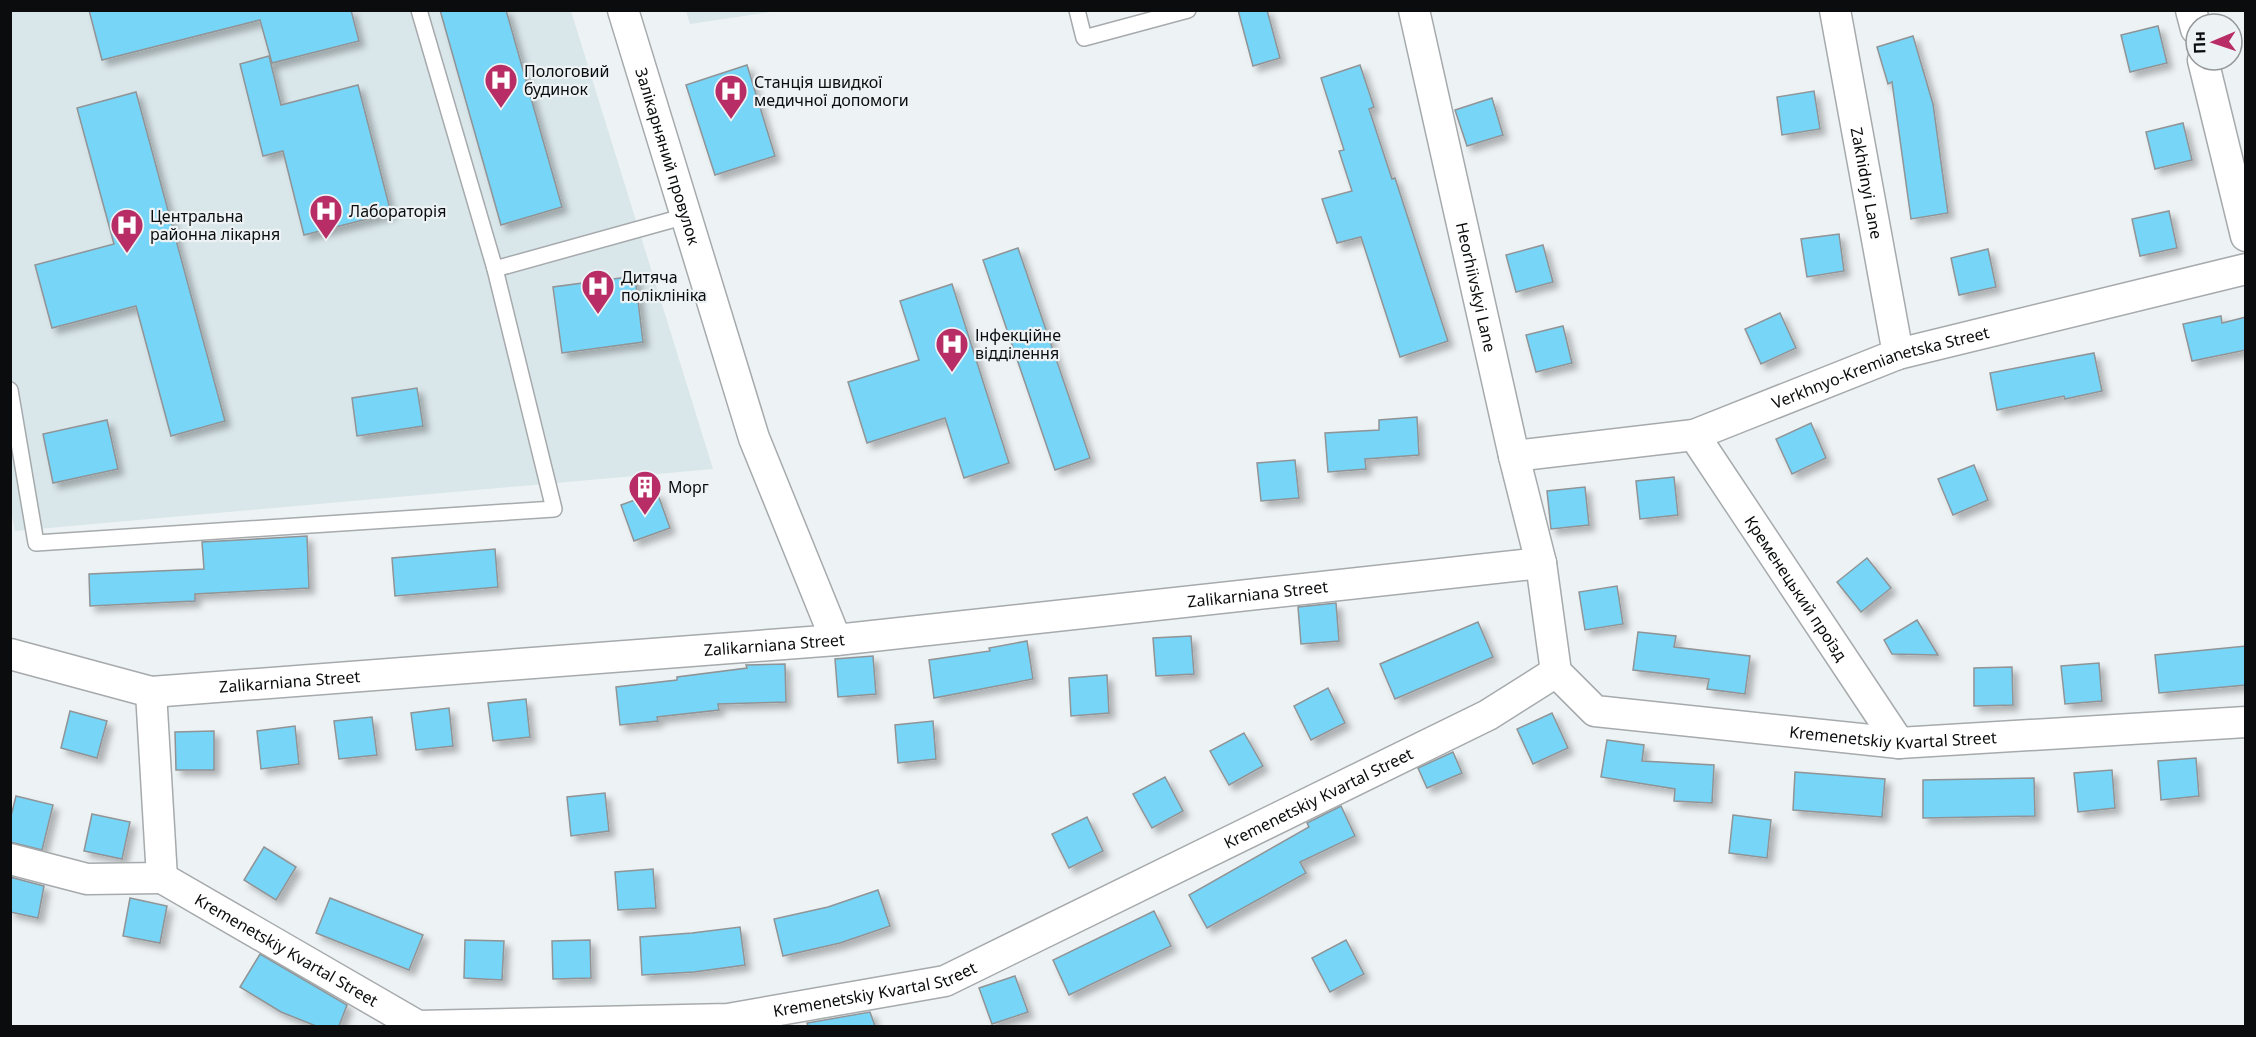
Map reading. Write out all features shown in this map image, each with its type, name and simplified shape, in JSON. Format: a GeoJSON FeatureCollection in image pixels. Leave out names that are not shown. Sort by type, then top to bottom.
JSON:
{"type":"FeatureCollection","features":[{"type":"Feature","properties":{"kind":"street","name":"Залікарняний провулок"},"geometry":{"type":"LineString","coordinates":[[623,10],[754,438],[836,640]]}},
{"type":"Feature","properties":{"kind":"street","name":"Heorhiivskyi Lane"},"geometry":{"type":"LineString","coordinates":[[1414,10],[1514,456],[1541,563]]}},
{"type":"Feature","properties":{"kind":"street","name":"Zakhidnyi Lane"},"geometry":{"type":"LineString","coordinates":[[1835,10],[1898,354]]}},
{"type":"Feature","properties":{"kind":"street"},"geometry":{"type":"LineString","coordinates":[[2206,72],[2246,236]]}},
{"type":"Feature","properties":{"kind":"street","name":"Verkhnyo-Kremianetska Street"},"geometry":{"type":"LineString","coordinates":[[1514,456],[1694,435],[1898,354],[2246,269]]}},
{"type":"Feature","properties":{"kind":"street","name":"Кременецький проїзд"},"geometry":{"type":"LineString","coordinates":[[1694,435],[1899,743]]}},
{"type":"Feature","properties":{"kind":"street"},"geometry":{"type":"LineString","coordinates":[[1541,563],[1556,672]]}},
{"type":"Feature","properties":{"kind":"street","name":"Zalikarniana Street"},"geometry":{"type":"LineString","coordinates":[[10,654],[151,692],[836,640],[1541,563]]}},
{"type":"Feature","properties":{"kind":"street","name":"Kremenetskiy Kvartal Street"},"geometry":{"type":"LineString","coordinates":[[162,878],[416,1026],[728,1019],[945,981],[1488,715],[1556,672],[1595,711],[1899,743],[2246,722]]}},
{"type":"Feature","properties":{"kind":"street"},"geometry":{"type":"LineString","coordinates":[[10,859],[87,879],[162,878],[151,692]]}},
{"type":"Feature","properties":{"kind":"lane"},"geometry":{"type":"LineString","coordinates":[[10,390],[36,543],[554,509],[495,269],[419,10]]}},
{"type":"Feature","properties":{"kind":"lane"},"geometry":{"type":"LineString","coordinates":[[1077,10],[1084,38],[1188,10]]}},
{"type":"Feature","properties":{"kind":"lane"},"geometry":{"type":"LineString","coordinates":[[495,269],[686,216]]}},
{"type":"Feature","properties":{"kind":"shaded area"},"geometry":{"type":"Polygon","coordinates":[[[686,10],[777,11],[690,24],[686,10]]]}},
{"type":"Feature","properties":{"kind":"shaded area","name":"Лабораторія"},"geometry":{"type":"Polygon","coordinates":[[[10,11],[571,11],[713,469],[15,531],[10,506],[10,11]]]}},
{"type":"Feature","properties":{"kind":"building"},"geometry":{"type":"Polygon","coordinates":[[[89,10],[351,10],[359,41],[272,63],[260,20],[102,60],[89,10]]]}},
{"type":"Feature","properties":{"kind":"building","name":"Пологовий будинок"},"geometry":{"type":"Polygon","coordinates":[[[440,10],[506,10],[562,207],[501,225],[440,10]]]}},
{"type":"Feature","properties":{"kind":"building"},"geometry":{"type":"Polygon","coordinates":[[[1238,10],[1267,10],[1280,58],[1253,66],[1238,10]]]}},
{"type":"Feature","properties":{"kind":"building"},"geometry":{"type":"Polygon","coordinates":[[[2158,26],[2167,63],[2130,72],[2121,35],[2158,26]]]}},
{"type":"Feature","properties":{"kind":"building"},"geometry":{"type":"Polygon","coordinates":[[[1913,36],[1933,104],[1948,213],[1911,219],[1892,82],[1888,84],[1877,47],[1913,36]]]}},
{"type":"Feature","properties":{"kind":"building"},"geometry":{"type":"Polygon","coordinates":[[[269,56],[281,105],[358,85],[391,213],[304,235],[283,151],[263,156],[240,64],[269,56]]]}},
{"type":"Feature","properties":{"kind":"building","name":"Станція швидкої медичної допомоги"},"geometry":{"type":"Polygon","coordinates":[[[747,65],[775,156],[715,175],[686,85],[747,65]]]}},
{"type":"Feature","properties":{"kind":"building"},"geometry":{"type":"Polygon","coordinates":[[[1360,65],[1374,107],[1369,109],[1392,179],[1395,178],[1448,341],[1400,357],[1361,237],[1337,243],[1322,199],[1352,191],[1339,151],[1344,150],[1321,78],[1360,65]]]}},
{"type":"Feature","properties":{"kind":"building"},"geometry":{"type":"Polygon","coordinates":[[[1814,91],[1820,129],[1782,135],[1777,97],[1814,91]]]}},
{"type":"Feature","properties":{"kind":"building","name":"Центральна районна лікарня"},"geometry":{"type":"Polygon","coordinates":[[[136,92],[225,421],[171,436],[136,306],[52,328],[35,265],[114,244],[77,108],[136,92]]]}},
{"type":"Feature","properties":{"kind":"building"},"geometry":{"type":"Polygon","coordinates":[[[1492,98],[1503,135],[1467,146],[1455,110],[1492,98]]]}},
{"type":"Feature","properties":{"kind":"building"},"geometry":{"type":"Polygon","coordinates":[[[2183,123],[2192,160],[2155,169],[2146,132],[2183,123]]]}},
{"type":"Feature","properties":{"kind":"building"},"geometry":{"type":"Polygon","coordinates":[[[2169,211],[2177,248],[2140,256],[2132,219],[2169,211]]]}},
{"type":"Feature","properties":{"kind":"building"},"geometry":{"type":"Polygon","coordinates":[[[1839,234],[1844,271],[1807,277],[1801,239],[1839,234]]]}},
{"type":"Feature","properties":{"kind":"building"},"geometry":{"type":"Polygon","coordinates":[[[1543,245],[1553,282],[1516,292],[1506,255],[1543,245]]]}},
{"type":"Feature","properties":{"kind":"building"},"geometry":{"type":"Polygon","coordinates":[[[1018,248],[1090,458],[1055,470],[983,260],[1018,248]]]}},
{"type":"Feature","properties":{"kind":"building"},"geometry":{"type":"Polygon","coordinates":[[[1988,249],[1996,287],[1959,295],[1951,258],[1988,249]]]}},
{"type":"Feature","properties":{"kind":"building","name":"Дитяча поліклініка"},"geometry":{"type":"Polygon","coordinates":[[[635,276],[643,342],[562,353],[553,287],[635,276]]]}},
{"type":"Feature","properties":{"kind":"building","name":"Інфекційне відділення"},"geometry":{"type":"Polygon","coordinates":[[[952,284],[1009,463],[964,478],[945,418],[867,443],[848,382],[919,360],[900,301],[952,284]]]}},
{"type":"Feature","properties":{"kind":"building"},"geometry":{"type":"Polygon","coordinates":[[[1780,313],[1796,348],[1761,364],[1745,329],[1780,313]]]}},
{"type":"Feature","properties":{"kind":"building"},"geometry":{"type":"Polygon","coordinates":[[[2221,316],[2222,323],[2246,317],[2246,350],[2192,361],[2183,324],[2221,316]]]}},
{"type":"Feature","properties":{"kind":"building"},"geometry":{"type":"Polygon","coordinates":[[[1563,326],[1572,363],[1536,372],[1526,335],[1563,326]]]}},
{"type":"Feature","properties":{"kind":"building"},"geometry":{"type":"Polygon","coordinates":[[[2094,353],[2102,391],[2065,399],[2064,396],[1997,410],[1990,373],[2094,353]]]}},
{"type":"Feature","properties":{"kind":"building"},"geometry":{"type":"Polygon","coordinates":[[[417,388],[423,426],[357,436],[352,398],[417,388]]]}},
{"type":"Feature","properties":{"kind":"building"},"geometry":{"type":"Polygon","coordinates":[[[1417,417],[1419,455],[1365,459],[1366,469],[1328,472],[1325,433],[1379,430],[1379,420],[1417,417]]]}},
{"type":"Feature","properties":{"kind":"building"},"geometry":{"type":"Polygon","coordinates":[[[107,420],[118,469],[53,483],[43,434],[107,420]]]}},
{"type":"Feature","properties":{"kind":"building"},"geometry":{"type":"Polygon","coordinates":[[[1811,423],[1826,458],[1792,474],[1776,439],[1811,423]]]}},
{"type":"Feature","properties":{"kind":"building"},"geometry":{"type":"Polygon","coordinates":[[[1295,460],[1299,498],[1261,501],[1257,463],[1295,460]]]}},
{"type":"Feature","properties":{"kind":"building"},"geometry":{"type":"Polygon","coordinates":[[[1974,465],[1988,500],[1953,515],[1938,479],[1974,465]]]}},
{"type":"Feature","properties":{"kind":"building"},"geometry":{"type":"Polygon","coordinates":[[[1674,477],[1678,515],[1640,519],[1636,481],[1674,477]]]}},
{"type":"Feature","properties":{"kind":"building"},"geometry":{"type":"Polygon","coordinates":[[[1585,487],[1589,525],[1551,529],[1547,491],[1585,487]]]}},
{"type":"Feature","properties":{"kind":"building","name":"Морг"},"geometry":{"type":"Polygon","coordinates":[[[657,492],[670,528],[634,541],[621,505],[657,492]]]}},
{"type":"Feature","properties":{"kind":"building"},"geometry":{"type":"Polygon","coordinates":[[[307,536],[309,588],[195,594],[195,601],[90,606],[89,574],[204,569],[202,542],[307,536]]]}},
{"type":"Feature","properties":{"kind":"building"},"geometry":{"type":"Polygon","coordinates":[[[495,549],[498,587],[395,596],[392,558],[495,549]]]}},
{"type":"Feature","properties":{"kind":"building"},"geometry":{"type":"Polygon","coordinates":[[[1867,558],[1891,588],[1861,612],[1837,582],[1867,558]]]}},
{"type":"Feature","properties":{"kind":"building"},"geometry":{"type":"Polygon","coordinates":[[[1617,586],[1623,624],[1585,630],[1579,592],[1617,586]]]}},
{"type":"Feature","properties":{"kind":"building"},"geometry":{"type":"Polygon","coordinates":[[[1336,603],[1339,641],[1301,644],[1298,607],[1336,603]]]}},
{"type":"Feature","properties":{"kind":"building"},"geometry":{"type":"Polygon","coordinates":[[[1917,620],[1938,655],[1892,654],[1884,640],[1917,620]]]}},
{"type":"Feature","properties":{"kind":"building"},"geometry":{"type":"Polygon","coordinates":[[[1478,622],[1493,657],[1395,699],[1380,664],[1478,622]]]}},
{"type":"Feature","properties":{"kind":"building"},"geometry":{"type":"Polygon","coordinates":[[[1638,632],[1676,636],[1674,647],[1750,656],[1745,694],[1707,689],[1709,679],[1633,670],[1638,632]]]}},
{"type":"Feature","properties":{"kind":"building"},"geometry":{"type":"Polygon","coordinates":[[[1191,636],[1194,674],[1156,676],[1153,638],[1191,636]]]}},
{"type":"Feature","properties":{"kind":"building"},"geometry":{"type":"Polygon","coordinates":[[[1027,641],[1033,679],[934,698],[929,660],[990,651],[989,648],[1027,641]]]}},
{"type":"Feature","properties":{"kind":"building"},"geometry":{"type":"Polygon","coordinates":[[[2246,646],[2246,685],[2159,693],[2155,655],[2246,646]]]}},
{"type":"Feature","properties":{"kind":"building"},"geometry":{"type":"Polygon","coordinates":[[[873,656],[876,694],[838,697],[835,659],[873,656]]]}},
{"type":"Feature","properties":{"kind":"building"},"geometry":{"type":"Polygon","coordinates":[[[2099,663],[2102,701],[2065,704],[2061,666],[2099,663]]]}},
{"type":"Feature","properties":{"kind":"building"},"geometry":{"type":"Polygon","coordinates":[[[785,664],[786,702],[718,704],[719,710],[657,717],[658,721],[620,725],[616,687],[677,680],[677,677],[747,668],[746,665],[785,664]]]}},
{"type":"Feature","properties":{"kind":"building"},"geometry":{"type":"Polygon","coordinates":[[[2012,667],[2013,705],[1974,706],[1974,668],[2012,667]]]}},
{"type":"Feature","properties":{"kind":"building"},"geometry":{"type":"Polygon","coordinates":[[[1107,675],[1109,713],[1071,716],[1069,678],[1107,675]]]}},
{"type":"Feature","properties":{"kind":"building"},"geometry":{"type":"Polygon","coordinates":[[[1328,688],[1345,723],[1311,740],[1294,706],[1328,688]]]}},
{"type":"Feature","properties":{"kind":"building"},"geometry":{"type":"Polygon","coordinates":[[[526,699],[530,737],[493,741],[488,703],[526,699]]]}},
{"type":"Feature","properties":{"kind":"building"},"geometry":{"type":"Polygon","coordinates":[[[449,708],[453,746],[416,750],[411,713],[449,708]]]}},
{"type":"Feature","properties":{"kind":"building"},"geometry":{"type":"Polygon","coordinates":[[[70,711],[107,721],[97,758],[61,748],[70,711]]]}},
{"type":"Feature","properties":{"kind":"building"},"geometry":{"type":"Polygon","coordinates":[[[1552,713],[1568,748],[1533,764],[1517,729],[1552,713]]]}},
{"type":"Feature","properties":{"kind":"building"},"geometry":{"type":"Polygon","coordinates":[[[372,717],[377,755],[339,759],[334,721],[372,717]]]}},
{"type":"Feature","properties":{"kind":"building"},"geometry":{"type":"Polygon","coordinates":[[[933,721],[936,759],[898,763],[895,725],[933,721]]]}},
{"type":"Feature","properties":{"kind":"building"},"geometry":{"type":"Polygon","coordinates":[[[295,726],[299,764],[261,769],[257,731],[295,726]]]}},
{"type":"Feature","properties":{"kind":"building"},"geometry":{"type":"Polygon","coordinates":[[[214,731],[214,770],[176,770],[175,732],[214,731]]]}},
{"type":"Feature","properties":{"kind":"building"},"geometry":{"type":"Polygon","coordinates":[[[1244,733],[1263,766],[1229,785],[1210,751],[1244,733]]]}},
{"type":"Feature","properties":{"kind":"building"},"geometry":{"type":"Polygon","coordinates":[[[1607,740],[1644,745],[1642,761],[1714,765],[1712,803],[1674,801],[1675,789],[1601,777],[1607,740]]]}},
{"type":"Feature","properties":{"kind":"building"},"geometry":{"type":"Polygon","coordinates":[[[1453,752],[1462,773],[1427,788],[1418,768],[1453,752]]]}},
{"type":"Feature","properties":{"kind":"building"},"geometry":{"type":"Polygon","coordinates":[[[2196,758],[2199,796],[2161,800],[2158,761],[2196,758]]]}},
{"type":"Feature","properties":{"kind":"building"},"geometry":{"type":"Polygon","coordinates":[[[2112,770],[2115,808],[2078,812],[2074,773],[2112,770]]]}},
{"type":"Feature","properties":{"kind":"building"},"geometry":{"type":"Polygon","coordinates":[[[1795,772],[1885,779],[1882,817],[1793,810],[1795,772]]]}},
{"type":"Feature","properties":{"kind":"building"},"geometry":{"type":"Polygon","coordinates":[[[1165,777],[1183,811],[1152,828],[1133,794],[1165,777]]]}},
{"type":"Feature","properties":{"kind":"building"},"geometry":{"type":"Polygon","coordinates":[[[2034,778],[2035,816],[1923,818],[1923,780],[2034,778]]]}},
{"type":"Feature","properties":{"kind":"building"},"geometry":{"type":"Polygon","coordinates":[[[605,793],[609,831],[571,836],[567,797],[605,793]]]}},
{"type":"Feature","properties":{"kind":"building"},"geometry":{"type":"Polygon","coordinates":[[[16,796],[53,805],[42,850],[10,842],[10,820],[16,796]]]}},
{"type":"Feature","properties":{"kind":"building"},"geometry":{"type":"Polygon","coordinates":[[[1341,806],[1355,836],[1300,862],[1306,873],[1207,928],[1189,895],[1309,827],[1307,823],[1341,806]]]}},
{"type":"Feature","properties":{"kind":"building"},"geometry":{"type":"Polygon","coordinates":[[[92,814],[130,822],[122,859],[84,851],[92,814]]]}},
{"type":"Feature","properties":{"kind":"building"},"geometry":{"type":"Polygon","coordinates":[[[1733,815],[1771,820],[1767,858],[1729,853],[1733,815]]]}},
{"type":"Feature","properties":{"kind":"building"},"geometry":{"type":"Polygon","coordinates":[[[1087,817],[1103,851],[1069,868],[1052,834],[1087,817]]]}},
{"type":"Feature","properties":{"kind":"building"},"geometry":{"type":"Polygon","coordinates":[[[264,847],[296,867],[276,900],[244,880],[264,847]]]}},
{"type":"Feature","properties":{"kind":"building"},"geometry":{"type":"Polygon","coordinates":[[[653,869],[656,908],[618,910],[615,872],[653,869]]]}},
{"type":"Feature","properties":{"kind":"building"},"geometry":{"type":"Polygon","coordinates":[[[10,877],[44,886],[38,918],[10,912],[10,877]]]}},
{"type":"Feature","properties":{"kind":"building"},"geometry":{"type":"Polygon","coordinates":[[[878,890],[890,926],[840,943],[783,956],[774,919],[828,907],[878,890]]]}},
{"type":"Feature","properties":{"kind":"building"},"geometry":{"type":"Polygon","coordinates":[[[130,898],[167,906],[160,943],[123,936],[130,898]]]}},
{"type":"Feature","properties":{"kind":"building"},"geometry":{"type":"Polygon","coordinates":[[[330,898],[423,935],[409,970],[316,933],[330,898]]]}},
{"type":"Feature","properties":{"kind":"building"},"geometry":{"type":"Polygon","coordinates":[[[1154,911],[1171,946],[1069,995],[1053,960],[1154,911]]]}},
{"type":"Feature","properties":{"kind":"building"},"geometry":{"type":"Polygon","coordinates":[[[740,927],[745,965],[694,972],[642,975],[640,937],[740,927]]]}},
{"type":"Feature","properties":{"kind":"building"},"geometry":{"type":"Polygon","coordinates":[[[465,940],[504,941],[502,980],[464,978],[465,940]]]}},
{"type":"Feature","properties":{"kind":"building"},"geometry":{"type":"Polygon","coordinates":[[[590,940],[591,978],[553,979],[552,941],[590,940]]]}},
{"type":"Feature","properties":{"kind":"building"},"geometry":{"type":"Polygon","coordinates":[[[1346,940],[1364,974],[1330,992],[1312,958],[1346,940]]]}},
{"type":"Feature","properties":{"kind":"building"},"geometry":{"type":"Polygon","coordinates":[[[260,954],[347,1005],[339,1026],[316,1026],[281,1012],[240,987],[260,954]]]}},
{"type":"Feature","properties":{"kind":"building"},"geometry":{"type":"Polygon","coordinates":[[[1015,976],[1028,1012],[992,1024],[979,988],[1015,976]]]}},
{"type":"Feature","properties":{"kind":"building"},"geometry":{"type":"Polygon","coordinates":[[[870,1012],[875,1026],[808,1026],[807,1023],[870,1012]]]}},
{"type":"Feature","properties":{"kind":"place","name":"Пологовий будинок"},"geometry":{"type":"Point","coordinates":[501,109]}},
{"type":"Feature","properties":{"kind":"place","name":"Станція швидкої медичної допомоги"},"geometry":{"type":"Point","coordinates":[731,120]}},
{"type":"Feature","properties":{"kind":"place","name":"Лабораторія"},"geometry":{"type":"Point","coordinates":[326,240]}},
{"type":"Feature","properties":{"kind":"place","name":"Центральна районна лікарня"},"geometry":{"type":"Point","coordinates":[127,254]}},
{"type":"Feature","properties":{"kind":"place","name":"Дитяча поліклініка"},"geometry":{"type":"Point","coordinates":[598,315]}},
{"type":"Feature","properties":{"kind":"place","name":"Інфекційне відділення"},"geometry":{"type":"Point","coordinates":[952,373]}},
{"type":"Feature","properties":{"kind":"place","name":"Морг"},"geometry":{"type":"Point","coordinates":[645,516]}}]}
